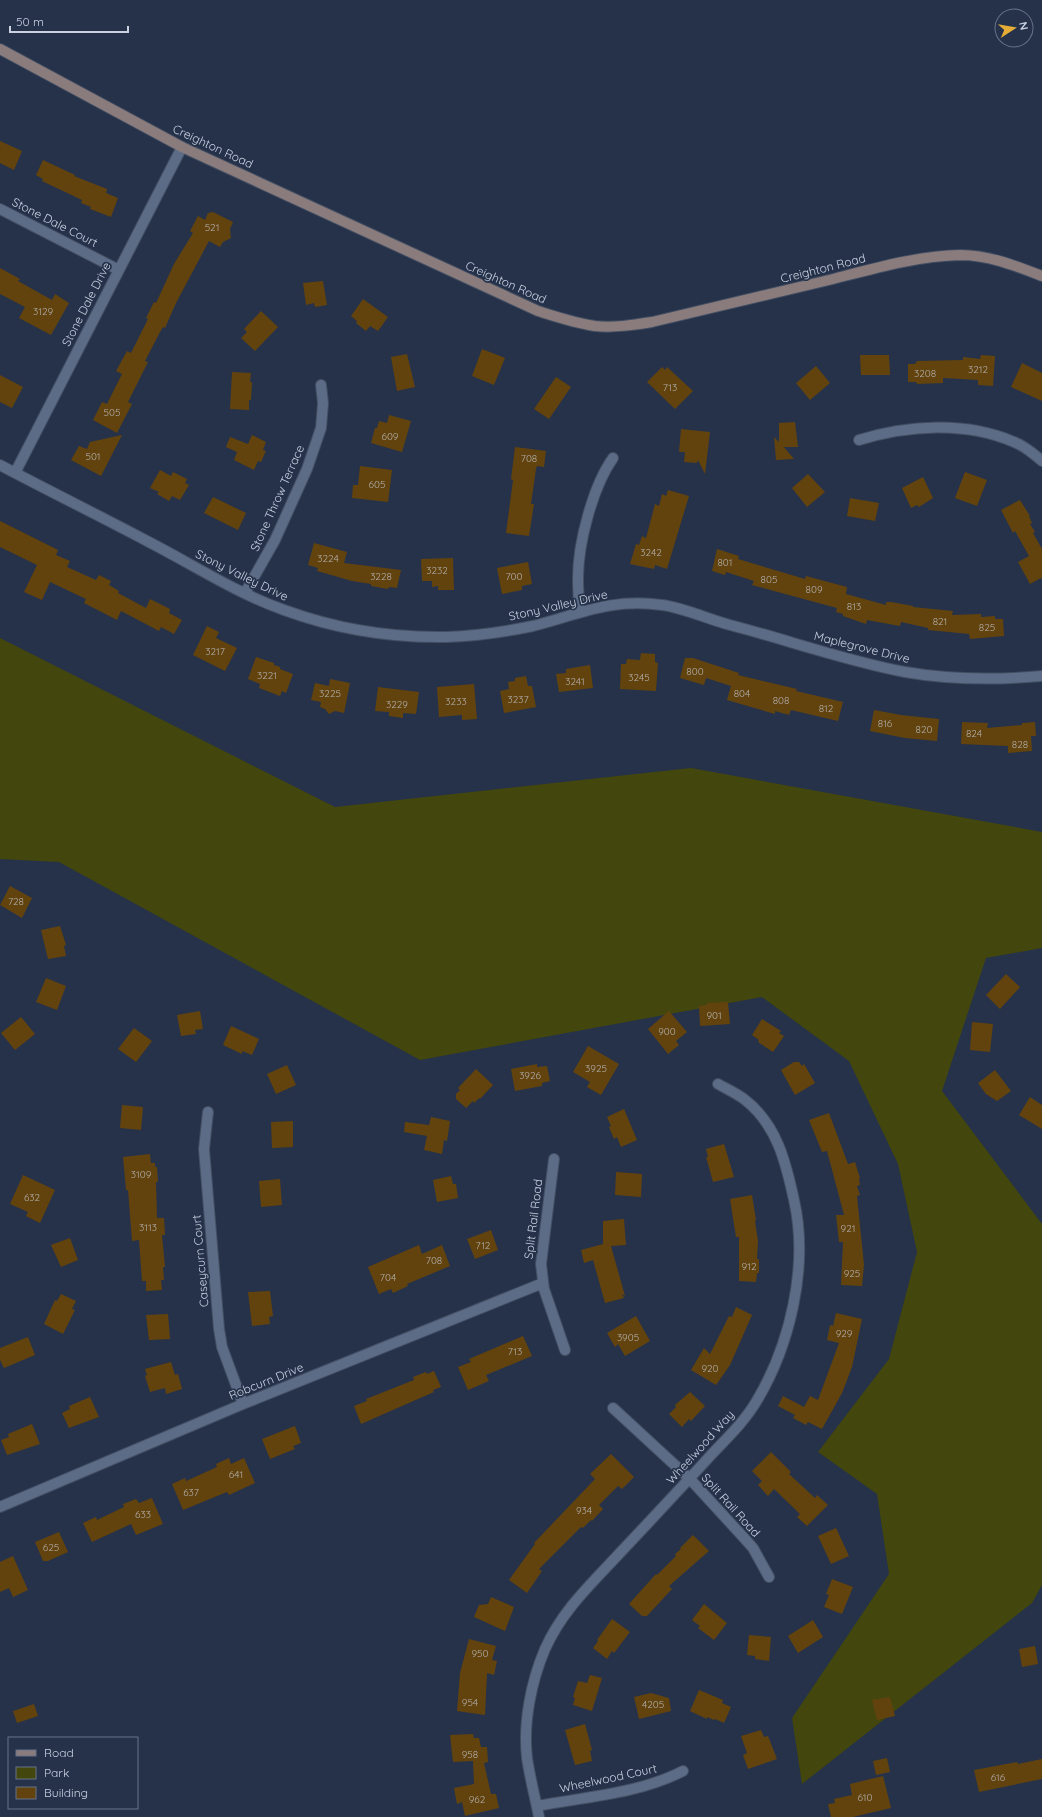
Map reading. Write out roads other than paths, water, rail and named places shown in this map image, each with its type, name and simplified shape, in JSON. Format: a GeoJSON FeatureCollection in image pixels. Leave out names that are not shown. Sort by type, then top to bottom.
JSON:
{"type":"FeatureCollection","features":[{"type":"Feature","properties":{"kind":"main road","name":"Creighton Road"},"geometry":{"type":"LineString","coordinates":[[0,50],[182,148],[538,311],[569,321],[597,326],[628,326],[652,322],[880,267],[930,258],[961,255],[1006,262],[1042,276]]}},
{"type":"Feature","properties":{"kind":"street","name":"Stone Dale Drive"},"geometry":{"type":"LineString","coordinates":[[15,473],[182,148]]}},
{"type":"Feature","properties":{"kind":"street","name":"Stone Dale Court"},"geometry":{"type":"LineString","coordinates":[[0,209],[119,270]]}},
{"type":"Feature","properties":{"kind":"street","name":"Stone Throw Terrace"},"geometry":{"type":"LineString","coordinates":[[245,593],[275,540],[307,469],[321,428],[324,403],[321,385]]}},
{"type":"Feature","properties":{"kind":"street"},"geometry":{"type":"LineString","coordinates":[[858,440],[894,431],[912,429],[957,429],[986,432],[1015,442],[1042,461]]}},
{"type":"Feature","properties":{"kind":"street"},"geometry":{"type":"LineString","coordinates":[[580,612],[578,578],[580,554],[591,507],[605,469],[613,458]]}},
{"type":"Feature","properties":{"kind":"street","name":"Stony Valley Drive"},"geometry":{"type":"LineString","coordinates":[[0,465],[112,522],[245,593],[282,610],[324,623],[359,631],[403,636],[447,637],[490,634],[533,625],[606,605],[634,603],[671,606],[726,624]]}},
{"type":"Feature","properties":{"kind":"street","name":"Maplegrove Drive"},"geometry":{"type":"LineString","coordinates":[[726,624],[768,634],[873,665],[907,672],[981,679],[1042,676]]}},
{"type":"Feature","properties":{"kind":"street","name":"Wheelwood Way"},"geometry":{"type":"LineString","coordinates":[[539,1817],[527,1758],[526,1732],[530,1701],[537,1672],[545,1649],[558,1623],[582,1592],[690,1479],[747,1415],[756,1402],[774,1367],[782,1347],[788,1325],[797,1284],[799,1236],[796,1207],[781,1152],[773,1133],[755,1108],[743,1098],[718,1084]]}},
{"type":"Feature","properties":{"kind":"street","name":"Caseycurn Court"},"geometry":{"type":"LineString","coordinates":[[208,1112],[204,1149],[218,1329],[222,1348],[243,1404]]}},
{"type":"Feature","properties":{"kind":"street","name":"Split Rail Road"},"geometry":{"type":"LineString","coordinates":[[554,1160],[541,1264],[543,1283],[565,1350]]}},
{"type":"Feature","properties":{"kind":"street","name":"Robcurn Drive"},"geometry":{"type":"LineString","coordinates":[[0,1507],[243,1404],[543,1283]]}},
{"type":"Feature","properties":{"kind":"street","name":"Split Rail Road"},"geometry":{"type":"LineString","coordinates":[[612,1408],[690,1479],[746,1539],[753,1548],[769,1578]]}},
{"type":"Feature","properties":{"kind":"street","name":"Wheelwood Court"},"geometry":{"type":"LineString","coordinates":[[537,1806],[640,1788],[683,1771]]}}]}
